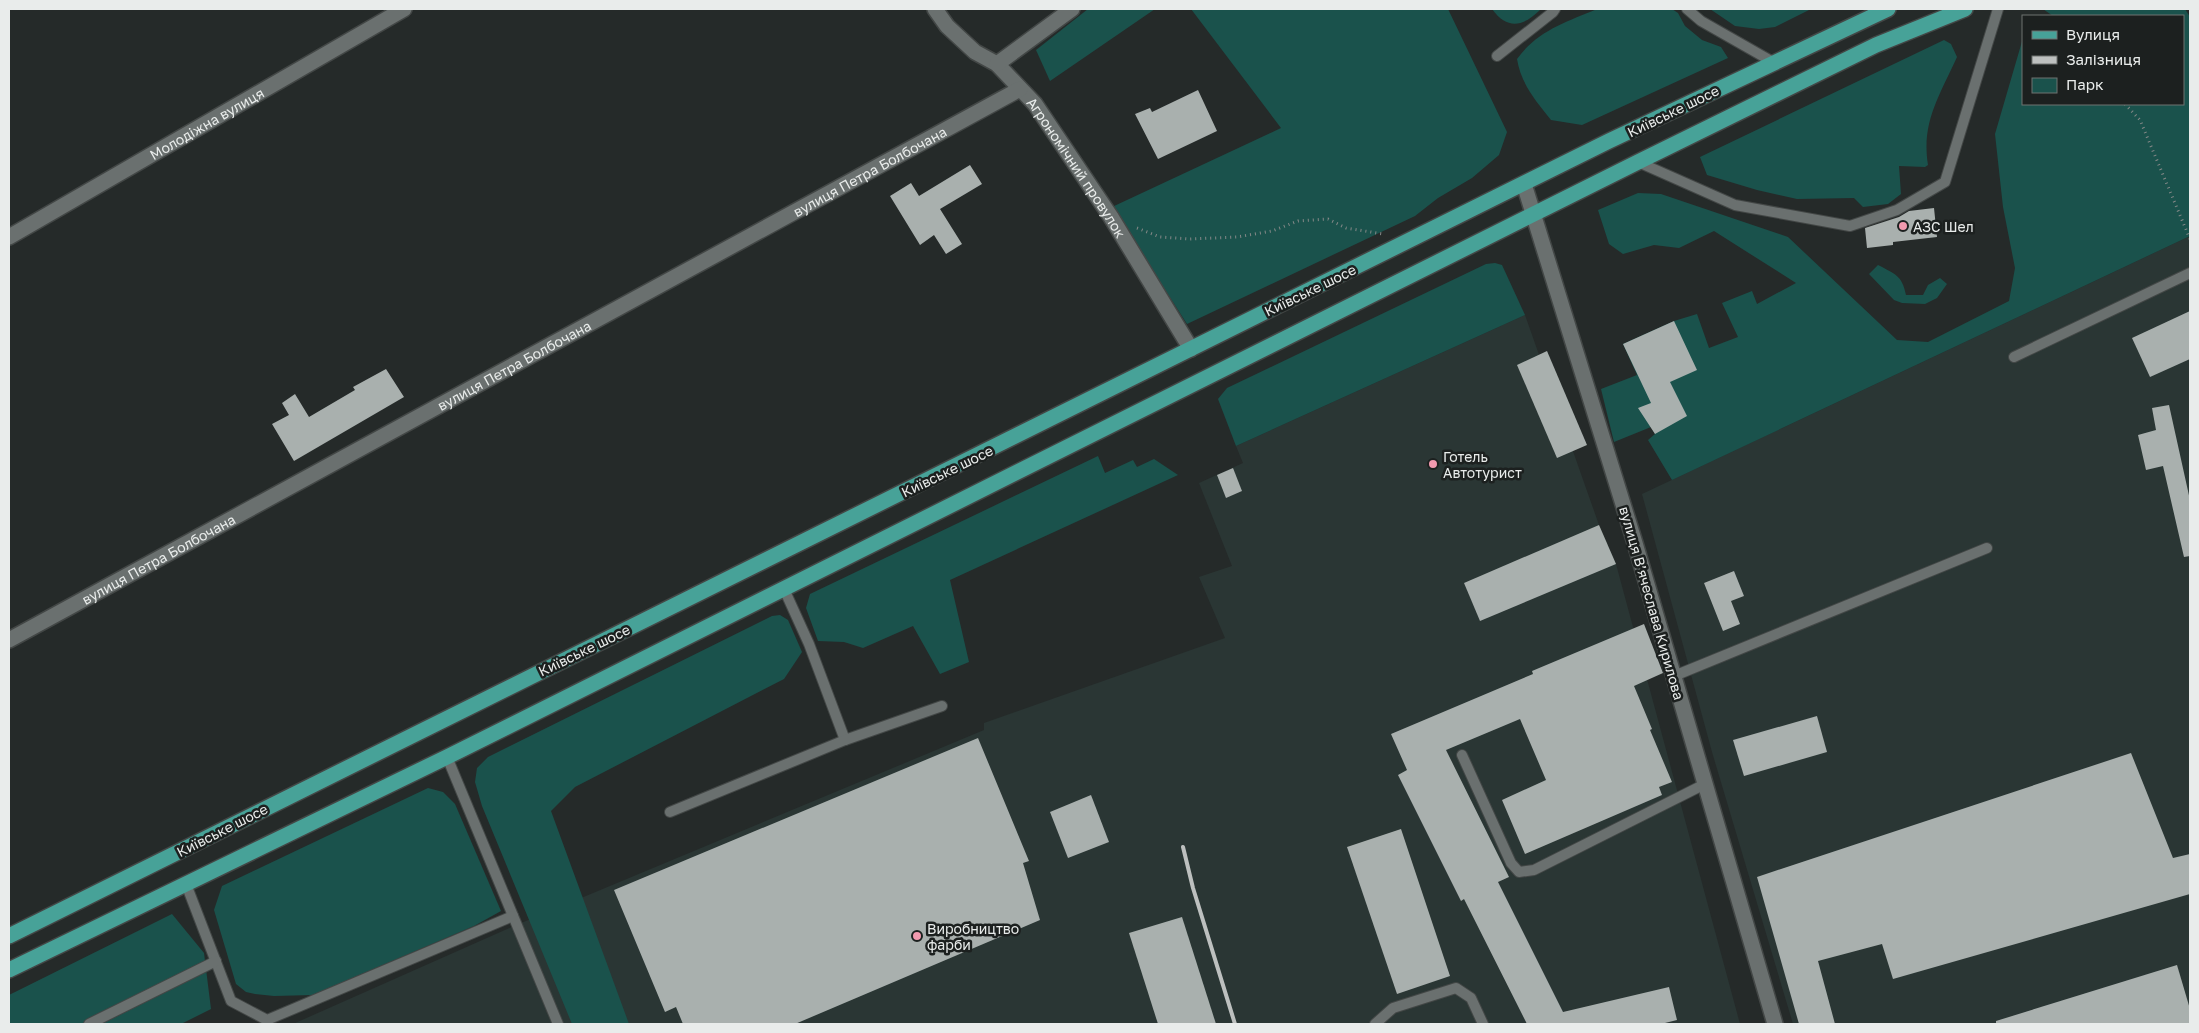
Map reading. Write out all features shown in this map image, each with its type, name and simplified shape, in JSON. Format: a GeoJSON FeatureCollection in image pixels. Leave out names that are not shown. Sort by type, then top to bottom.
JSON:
{"type":"FeatureCollection","features":[{"type":"Feature","properties":{"kind":"main road","name":"Київське шосе"},"geometry":{"type":"LineString","coordinates":[[9,936],[1524,184],[1773,62],[1888,9]]}},
{"type":"Feature","properties":{"kind":"main road"},"geometry":{"type":"LineString","coordinates":[[9,970],[446,757],[1534,213],[1876,45],[1965,9]]}},
{"type":"Feature","properties":{"kind":"street","name":"Молодіжна вулиця"},"geometry":{"type":"LineString","coordinates":[[9,237],[404,9]]}},
{"type":"Feature","properties":{"kind":"street","name":"Агрономічний провулок"},"geometry":{"type":"LineString","coordinates":[[935,9],[947,26],[975,52],[997,64],[1035,104],[1111,217],[1191,349]]}},
{"type":"Feature","properties":{"kind":"street"},"geometry":{"type":"LineString","coordinates":[[997,64],[1072,9]]}},
{"type":"Feature","properties":{"kind":"street","name":"вулиця Петра Болбочана"},"geometry":{"type":"LineString","coordinates":[[9,640],[1020,88]]}},
{"type":"Feature","properties":{"kind":"street","name":"вулиця Вʼячеслава Кирилова"},"geometry":{"type":"LineString","coordinates":[[1524,184],[1674,676],[1775,1024]]}},
{"type":"Feature","properties":{"kind":"lane"},"geometry":{"type":"LineString","coordinates":[[1496,56],[1555,9]]}},
{"type":"Feature","properties":{"kind":"lane"},"geometry":{"type":"LineString","coordinates":[[1687,9],[1701,21],[1773,62]]}},
{"type":"Feature","properties":{"kind":"lane"},"geometry":{"type":"LineString","coordinates":[[1638,162],[1735,205],[1850,226],[1896,210],[1945,182],[1998,9]]}},
{"type":"Feature","properties":{"kind":"lane"},"geometry":{"type":"LineString","coordinates":[[2014,357],[2190,272]]}},
{"type":"Feature","properties":{"kind":"lane"},"geometry":{"type":"LineString","coordinates":[[1674,676],[1987,548]]}},
{"type":"Feature","properties":{"kind":"lane"},"geometry":{"type":"LineString","coordinates":[[784,589],[810,644],[845,740]]}},
{"type":"Feature","properties":{"kind":"lane"},"geometry":{"type":"LineString","coordinates":[[670,812],[845,740],[942,706]]}},
{"type":"Feature","properties":{"kind":"lane"},"geometry":{"type":"LineString","coordinates":[[1462,755],[1511,863],[1519,872],[1534,870],[1705,784]]}},
{"type":"Feature","properties":{"kind":"lane"},"geometry":{"type":"LineString","coordinates":[[446,757],[558,1024]]}},
{"type":"Feature","properties":{"kind":"lane"},"geometry":{"type":"LineString","coordinates":[[186,884],[231,1001],[267,1020],[513,916]]}},
{"type":"Feature","properties":{"kind":"lane"},"geometry":{"type":"LineString","coordinates":[[90,1024],[216,961]]}},
{"type":"Feature","properties":{"kind":"lane"},"geometry":{"type":"LineString","coordinates":[[1375,1024],[1393,1008],[1456,988],[1471,998],[1483,1024]]}},
{"type":"Feature","properties":{"kind":"path"},"geometry":{"type":"LineString","coordinates":[[2126,105],[2140,120],[2190,239]]}},
{"type":"Feature","properties":{"kind":"path"},"geometry":{"type":"LineString","coordinates":[[1111,217],[1160,237],[1190,239],[1237,237],[1272,232],[1298,221],[1328,219],[1346,228],[1369,231],[1409,241]]}},
{"type":"Feature","properties":{"kind":"shaded area"},"geometry":{"type":"Polygon","coordinates":[[[2190,236],[2190,1024],[1793,1024],[1712,752],[1642,494],[2190,236]]]}},
{"type":"Feature","properties":{"kind":"shaded area"},"geometry":{"type":"Polygon","coordinates":[[[1525,315],[1599,525],[1616,564],[1740,1024],[293,1024],[514,926],[984,730],[984,723],[1225,638],[1199,577],[1232,566],[1199,483],[1243,463],[1236,446],[1525,315]]]}},
{"type":"Feature","properties":{"kind":"green space"},"geometry":{"type":"Polygon","coordinates":[[[1088,9],[1155,9],[1050,81],[1036,50],[1088,9]]]}},
{"type":"Feature","properties":{"kind":"green space"},"geometry":{"type":"Polygon","coordinates":[[[1191,9],[1448,9],[1507,132],[1499,155],[1472,178],[1438,198],[1415,216],[1187,324],[1112,207],[1281,128],[1191,9]]]}},
{"type":"Feature","properties":{"kind":"green space"},"geometry":{"type":"Polygon","coordinates":[[[1492,9],[1541,9],[1535,15],[1516,24],[1504,21],[1492,9]]]}},
{"type":"Feature","properties":{"kind":"green space"},"geometry":{"type":"Polygon","coordinates":[[[1597,9],[1672,9],[1678,13],[1685,26],[1702,40],[1721,47],[1728,58],[1582,125],[1551,120],[1526,84],[1517,59],[1525,49],[1543,34],[1563,23],[1597,9]]]}},
{"type":"Feature","properties":{"kind":"green space"},"geometry":{"type":"Polygon","coordinates":[[[1710,9],[1811,9],[1775,27],[1759,29],[1735,26],[1710,9]]]}},
{"type":"Feature","properties":{"kind":"green space"},"geometry":{"type":"Polygon","coordinates":[[[2043,9],[2185,9],[2190,17],[2190,236],[1672,480],[1648,440],[1655,434],[1651,427],[1614,442],[1601,389],[1637,375],[1623,344],[1674,321],[1697,314],[1709,348],[1738,337],[1722,303],[1752,291],[1757,304],[1796,283],[1714,231],[1679,248],[1654,245],[1623,254],[1609,244],[1598,210],[1638,193],[1661,194],[1788,237],[1897,340],[1928,342],[2009,301],[2015,268],[2003,207],[1995,134],[2022,41],[2022,105],[2184,105],[2184,15],[2052,15],[2043,9]]]}},
{"type":"Feature","properties":{"kind":"green space"},"geometry":{"type":"Polygon","coordinates":[[[1944,40],[1951,44],[1957,57],[1930,122],[1927,135],[1928,165],[1925,167],[1899,166],[1901,194],[1888,204],[1863,207],[1854,198],[1797,199],[1757,190],[1707,175],[1700,157],[1944,40]]]}},
{"type":"Feature","properties":{"kind":"green space"},"geometry":{"type":"Polygon","coordinates":[[[1495,263],[1502,265],[1525,315],[1236,446],[1218,399],[1227,388],[1486,264],[1495,263]]]}},
{"type":"Feature","properties":{"kind":"green space"},"geometry":{"type":"Polygon","coordinates":[[[1878,265],[1900,279],[1906,295],[1923,295],[1928,285],[1940,278],[1947,284],[1937,298],[1925,304],[1902,303],[1894,300],[1869,274],[1878,265]]]}},
{"type":"Feature","properties":{"kind":"green space"},"geometry":{"type":"Polygon","coordinates":[[[1098,456],[1105,473],[1133,460],[1137,467],[1154,459],[1178,475],[950,580],[969,662],[940,674],[913,626],[863,648],[844,642],[818,641],[806,608],[810,594],[1098,456]]]}},
{"type":"Feature","properties":{"kind":"green space"},"geometry":{"type":"Polygon","coordinates":[[[780,615],[788,620],[802,652],[784,679],[575,787],[551,811],[629,1024],[572,1024],[482,806],[475,782],[477,768],[488,757],[772,616],[780,615]]]}},
{"type":"Feature","properties":{"kind":"green space"},"geometry":{"type":"Polygon","coordinates":[[[428,788],[443,792],[455,804],[501,911],[474,926],[313,995],[274,996],[255,994],[246,992],[236,984],[214,910],[222,886],[428,788]]]}},
{"type":"Feature","properties":{"kind":"green space"},"geometry":{"type":"Polygon","coordinates":[[[172,914],[204,953],[211,1009],[181,1024],[9,1024],[9,995],[172,914]]]}},
{"type":"Feature","properties":{"kind":"building"},"geometry":{"type":"Polygon","coordinates":[[[1198,90],[1217,131],[1158,159],[1135,114],[1150,108],[1152,112],[1198,90]]]}},
{"type":"Feature","properties":{"kind":"building"},"geometry":{"type":"Polygon","coordinates":[[[970,165],[982,184],[940,209],[962,244],[946,254],[934,235],[920,245],[890,196],[911,183],[919,196],[970,165]]]}},
{"type":"Feature","properties":{"kind":"building"},"geometry":{"type":"Polygon","coordinates":[[[1934,208],[1937,237],[1893,242],[1893,245],[1867,248],[1865,228],[1899,217],[1909,211],[1934,208]]]}},
{"type":"Feature","properties":{"kind":"building"},"geometry":{"type":"Polygon","coordinates":[[[2190,311],[2190,359],[2150,377],[2132,338],[2190,311]]]}},
{"type":"Feature","properties":{"kind":"building"},"geometry":{"type":"Polygon","coordinates":[[[1674,321],[1697,370],[1670,382],[1687,416],[1655,434],[1638,408],[1651,403],[1623,344],[1674,321]]]}},
{"type":"Feature","properties":{"kind":"building"},"geometry":{"type":"Polygon","coordinates":[[[1547,351],[1587,445],[1557,458],[1517,365],[1547,351]]]}},
{"type":"Feature","properties":{"kind":"building"},"geometry":{"type":"Polygon","coordinates":[[[386,369],[404,397],[294,461],[272,424],[289,415],[282,403],[295,394],[309,417],[355,390],[353,387],[386,369]]]}},
{"type":"Feature","properties":{"kind":"building"},"geometry":{"type":"Polygon","coordinates":[[[2169,405],[2190,500],[2190,556],[2184,557],[2163,466],[2146,470],[2138,435],[2156,430],[2152,408],[2169,405]]]}},
{"type":"Feature","properties":{"kind":"building"},"geometry":{"type":"Polygon","coordinates":[[[1233,468],[1242,491],[1226,498],[1217,475],[1233,468]]]}},
{"type":"Feature","properties":{"kind":"building"},"geometry":{"type":"Polygon","coordinates":[[[1599,525],[1616,564],[1480,621],[1464,583],[1599,525]]]}},
{"type":"Feature","properties":{"kind":"building"},"geometry":{"type":"Polygon","coordinates":[[[1734,571],[1744,596],[1731,601],[1740,624],[1723,631],[1704,583],[1734,571]]]}},
{"type":"Feature","properties":{"kind":"building"},"geometry":{"type":"Polygon","coordinates":[[[1644,624],[1663,673],[1634,686],[1672,782],[1659,787],[1662,795],[1525,854],[1502,800],[1546,780],[1520,719],[1446,750],[1509,877],[1498,882],[1563,1012],[1669,987],[1677,1020],[1661,1024],[1527,1024],[1464,899],[1461,901],[1398,775],[1407,770],[1391,734],[1533,674],[1532,671],[1644,624]]]}},
{"type":"Feature","properties":{"kind":"building"},"geometry":{"type":"Polygon","coordinates":[[[1817,716],[1827,752],[1744,776],[1733,740],[1817,716]]]}},
{"type":"Feature","properties":{"kind":"building"},"geometry":{"type":"Polygon","coordinates":[[[978,738],[1029,861],[1023,863],[1040,920],[795,1024],[683,1024],[676,1007],[665,1012],[614,890],[978,738]]]}},
{"type":"Feature","properties":{"kind":"building"},"geometry":{"type":"Polygon","coordinates":[[[2131,753],[2173,858],[2190,854],[2190,894],[1893,979],[1882,944],[1818,961],[1835,1024],[1799,1024],[1757,877],[2131,753]]]}},
{"type":"Feature","properties":{"kind":"building"},"geometry":{"type":"Polygon","coordinates":[[[1091,795],[1109,842],[1068,858],[1050,812],[1091,795]]]}},
{"type":"Feature","properties":{"kind":"building"},"geometry":{"type":"Polygon","coordinates":[[[1401,829],[1450,976],[1397,994],[1347,847],[1401,829]]]}},
{"type":"Feature","properties":{"kind":"building"},"geometry":{"type":"Polygon","coordinates":[[[1182,917],[1216,1024],[1158,1024],[1129,933],[1182,917]]]}},
{"type":"Feature","properties":{"kind":"building"},"geometry":{"type":"Polygon","coordinates":[[[2177,965],[2190,1009],[2190,1024],[1996,1024],[1996,1021],[2177,965]]]}},
{"type":"Feature","properties":{"kind":"railway"},"geometry":{"type":"LineString","coordinates":[[1183,847],[1193,888],[1235,1024]]}},
{"type":"Feature","properties":{"kind":"place","name":"АЗС Шел"},"geometry":{"type":"Point","coordinates":[1903,226]}},
{"type":"Feature","properties":{"kind":"place","name":"Готель Автотурист"},"geometry":{"type":"Point","coordinates":[1433,464]}},
{"type":"Feature","properties":{"kind":"place","name":"Виробництво фарби"},"geometry":{"type":"Point","coordinates":[917,936]}}]}
